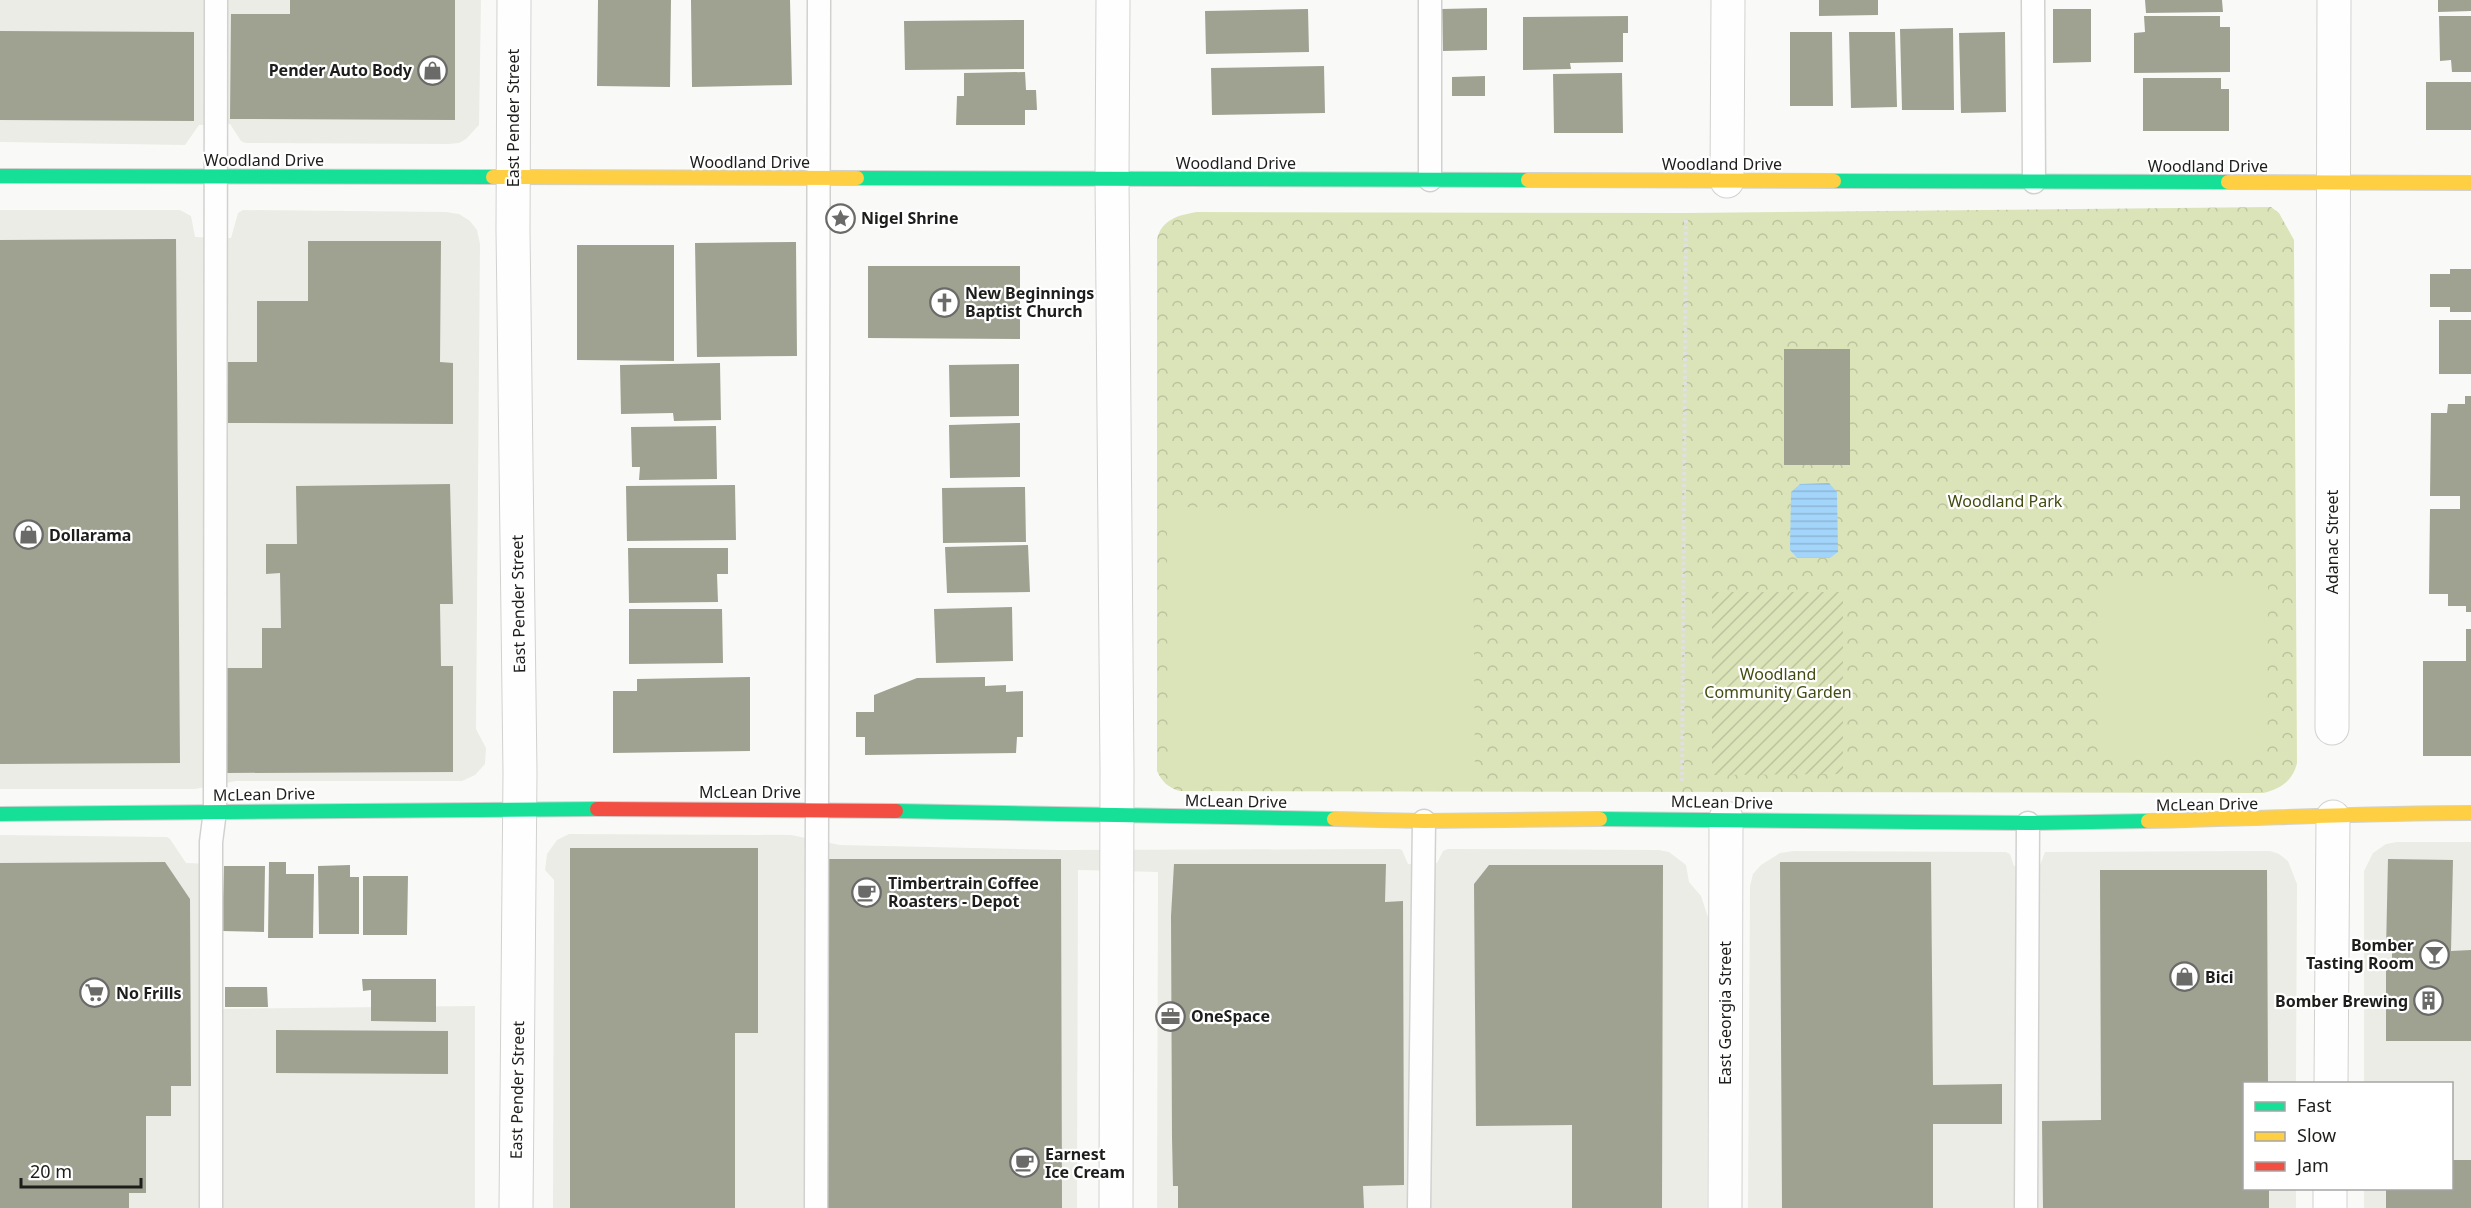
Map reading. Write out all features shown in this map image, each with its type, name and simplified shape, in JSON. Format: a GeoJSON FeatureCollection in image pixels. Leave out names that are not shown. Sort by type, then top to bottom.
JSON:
{"type":"FeatureCollection","features":[{"type":"Feature","properties":{"kind":"street","name":"East Pender Street"},"geometry":{"type":"LineString","coordinates":[[513,0],[520,808],[516,1208]]}},
{"type":"Feature","properties":{"kind":"street"},"geometry":{"type":"LineString","coordinates":[[1113,0],[1112,179],[1117,815],[1116,1208]]}},
{"type":"Feature","properties":{"kind":"street"},"geometry":{"type":"LineString","coordinates":[[1727,181],[1728,0]]}},
{"type":"Feature","properties":{"kind":"street","name":"Adanac Street"},"geometry":{"type":"LineString","coordinates":[[2332,728],[2334,0]]}},
{"type":"Feature","properties":{"kind":"street","name":"Woodland Drive"},"geometry":{"type":"LineString","coordinates":[[0,176],[2471,183]]}},
{"type":"Feature","properties":{"kind":"street","name":"McLean Drive"},"geometry":{"type":"LineString","coordinates":[[0,814],[520,808],[816,809],[1069,816],[1424,821],[1726,818],[2028,823],[2471,813]]}},
{"type":"Feature","properties":{"kind":"street"},"geometry":{"type":"LineString","coordinates":[[2331,1082],[2332,817]]}},
{"type":"Feature","properties":{"kind":"street","name":"East Georgia Street"},"geometry":{"type":"LineString","coordinates":[[1725,1208],[1726,818]]}},
{"type":"Feature","properties":{"kind":"street"},"geometry":{"type":"LineString","coordinates":[[2330,1190],[2330,1208]]}},
{"type":"Feature","properties":{"kind":"lane"},"geometry":{"type":"LineString","coordinates":[[211,1208],[211,842],[215,811],[216,0]]}},
{"type":"Feature","properties":{"kind":"lane"},"geometry":{"type":"LineString","coordinates":[[816,1208],[819,0]]}},
{"type":"Feature","properties":{"kind":"lane"},"geometry":{"type":"LineString","coordinates":[[1430,0],[1430,180]]}},
{"type":"Feature","properties":{"kind":"lane"},"geometry":{"type":"LineString","coordinates":[[2033,0],[2034,182]]}},
{"type":"Feature","properties":{"kind":"lane"},"geometry":{"type":"LineString","coordinates":[[1419,1208],[1424,821]]}},
{"type":"Feature","properties":{"kind":"lane"},"geometry":{"type":"LineString","coordinates":[[2026,1208],[2028,823]]}},
{"type":"Feature","properties":{"kind":"path"},"geometry":{"type":"LineString","coordinates":[[1682,791],[1686,213]]}},
{"type":"Feature","properties":{"kind":"shaded area"},"geometry":{"type":"Polygon","coordinates":[[[0,0],[481,0],[479,125],[466,139],[459,143],[448,144],[245,143],[241,141],[230,124],[199,125],[185,145],[0,142],[0,0]]]}},
{"type":"Feature","properties":{"kind":"shaded area"},"geometry":{"type":"Polygon","coordinates":[[[0,210],[180,210],[191,216],[195,237],[231,238],[238,213],[243,210],[446,212],[459,214],[470,221],[477,230],[480,244],[476,729],[486,748],[485,764],[475,775],[462,781],[236,781],[195,789],[0,789],[0,210]]]}},
{"type":"Feature","properties":{"kind":"shaded area"},"geometry":{"type":"Polygon","coordinates":[[[569,834],[791,835],[840,845],[1058,850],[1399,849],[1402,850],[1408,864],[1437,863],[1443,851],[1448,849],[1659,850],[1669,852],[1686,865],[1689,882],[1701,896],[1709,920],[1707,1208],[1157,1208],[1158,872],[1078,870],[1077,1208],[553,1208],[554,880],[545,870],[547,854],[557,840],[569,834]]]}},
{"type":"Feature","properties":{"kind":"shaded area"},"geometry":{"type":"Polygon","coordinates":[[[0,835],[167,837],[186,863],[212,864],[211,1009],[475,1006],[475,1208],[0,1208],[0,835]]]}},
{"type":"Feature","properties":{"kind":"shaded area"},"geometry":{"type":"Polygon","coordinates":[[[2471,842],[2471,1208],[2364,1208],[2364,1190],[2453,1190],[2453,1082],[2364,1082],[2364,871],[2373,853],[2386,844],[2471,842]]]}},
{"type":"Feature","properties":{"kind":"shaded area"},"geometry":{"type":"Polygon","coordinates":[[[1794,851],[2006,852],[2010,854],[2014,866],[2040,865],[2045,852],[2270,851],[2279,854],[2288,861],[2297,884],[2296,1082],[2243,1082],[2243,1190],[2296,1190],[2296,1208],[1748,1208],[1750,886],[1753,874],[1761,865],[1780,853],[1794,851]]]}},
{"type":"Feature","properties":{"kind":"green space","name":"Woodland Park"},"geometry":{"type":"Polygon","coordinates":[[[2271,207],[2279,213],[2294,240],[2297,763],[2289,779],[2275,789],[2263,793],[1179,791],[1166,784],[1159,775],[1157,771],[1157,239],[1159,232],[1172,219],[1197,212],[1686,213],[2271,207]]]}},
{"type":"Feature","properties":{"kind":"green space"},"geometry":{"type":"Polygon","coordinates":[[[1167,507],[1473,509],[1475,780],[1168,781],[1167,507]]]}},
{"type":"Feature","properties":{"kind":"green space"},"geometry":{"type":"Polygon","coordinates":[[[2101,583],[2268,583],[2267,754],[2100,754],[2101,583]]]}},
{"type":"Feature","properties":{"kind":"green space","name":"Woodland Community Garden"},"geometry":{"type":"Polygon","coordinates":[[[1712,592],[1843,592],[1843,774],[1712,775],[1712,592]]]}},
{"type":"Feature","properties":{"kind":"water"},"geometry":{"type":"Polygon","coordinates":[[[1829,483],[1837,492],[1838,552],[1830,558],[1797,558],[1790,550],[1791,492],[1800,484],[1829,483]]]}},
{"type":"Feature","properties":{"kind":"building"},"geometry":{"type":"Polygon","coordinates":[[[290,0],[455,0],[455,120],[230,119],[231,14],[290,14],[290,0]]]}},
{"type":"Feature","properties":{"kind":"building"},"geometry":{"type":"Polygon","coordinates":[[[598,0],[671,0],[670,87],[597,86],[598,0]]]}},
{"type":"Feature","properties":{"kind":"building"},"geometry":{"type":"Polygon","coordinates":[[[691,0],[790,0],[792,85],[692,87],[691,0]]]}},
{"type":"Feature","properties":{"kind":"building"},"geometry":{"type":"Polygon","coordinates":[[[1819,0],[1878,0],[1878,15],[1819,16],[1819,0]]]}},
{"type":"Feature","properties":{"kind":"building"},"geometry":{"type":"Polygon","coordinates":[[[2145,0],[2222,0],[2223,12],[2146,13],[2145,0]]]}},
{"type":"Feature","properties":{"kind":"building"},"geometry":{"type":"Polygon","coordinates":[[[2438,0],[2471,0],[2471,11],[2438,12],[2438,0]]]}},
{"type":"Feature","properties":{"kind":"building"},"geometry":{"type":"Polygon","coordinates":[[[1487,8],[1487,50],[1443,51],[1442,9],[1487,8]]]}},
{"type":"Feature","properties":{"kind":"building"},"geometry":{"type":"Polygon","coordinates":[[[1308,9],[1309,52],[1206,54],[1205,11],[1308,9]]]}},
{"type":"Feature","properties":{"kind":"building"},"geometry":{"type":"Polygon","coordinates":[[[2053,9],[2091,9],[2091,62],[2053,63],[2053,9]]]}},
{"type":"Feature","properties":{"kind":"building"},"geometry":{"type":"Polygon","coordinates":[[[1628,16],[1628,33],[1623,33],[1623,62],[1570,63],[1571,69],[1523,70],[1523,17],[1628,16]]]}},
{"type":"Feature","properties":{"kind":"building"},"geometry":{"type":"Polygon","coordinates":[[[2144,16],[2220,16],[2220,27],[2230,27],[2230,72],[2134,73],[2134,33],[2145,32],[2144,16]]]}},
{"type":"Feature","properties":{"kind":"building"},"geometry":{"type":"Polygon","coordinates":[[[2439,16],[2471,16],[2471,72],[2452,72],[2451,60],[2440,61],[2439,16]]]}},
{"type":"Feature","properties":{"kind":"building"},"geometry":{"type":"Polygon","coordinates":[[[1024,20],[1024,69],[905,70],[904,21],[1024,20]]]}},
{"type":"Feature","properties":{"kind":"building"},"geometry":{"type":"Polygon","coordinates":[[[1953,28],[1954,110],[1902,110],[1900,29],[1953,28]]]}},
{"type":"Feature","properties":{"kind":"building"},"geometry":{"type":"Polygon","coordinates":[[[0,31],[194,32],[194,121],[0,120],[0,31]]]}},
{"type":"Feature","properties":{"kind":"building"},"geometry":{"type":"Polygon","coordinates":[[[1790,32],[1832,32],[1833,106],[1790,106],[1790,32]]]}},
{"type":"Feature","properties":{"kind":"building"},"geometry":{"type":"Polygon","coordinates":[[[1849,32],[1895,32],[1897,107],[1851,108],[1849,32]]]}},
{"type":"Feature","properties":{"kind":"building"},"geometry":{"type":"Polygon","coordinates":[[[2005,32],[2006,112],[1961,113],[1959,33],[2005,32]]]}},
{"type":"Feature","properties":{"kind":"building"},"geometry":{"type":"Polygon","coordinates":[[[1324,66],[1325,113],[1212,115],[1211,68],[1324,66]]]}},
{"type":"Feature","properties":{"kind":"building"},"geometry":{"type":"Polygon","coordinates":[[[1025,72],[1026,90],[1036,90],[1037,110],[1025,110],[1025,125],[956,125],[957,96],[964,96],[964,73],[1025,72]]]}},
{"type":"Feature","properties":{"kind":"building"},"geometry":{"type":"Polygon","coordinates":[[[1622,73],[1623,133],[1554,133],[1553,74],[1622,73]]]}},
{"type":"Feature","properties":{"kind":"building"},"geometry":{"type":"Polygon","coordinates":[[[1485,76],[1485,96],[1452,96],[1452,77],[1485,76]]]}},
{"type":"Feature","properties":{"kind":"building"},"geometry":{"type":"Polygon","coordinates":[[[2143,78],[2221,78],[2221,89],[2229,89],[2229,131],[2143,131],[2143,78]]]}},
{"type":"Feature","properties":{"kind":"building"},"geometry":{"type":"Polygon","coordinates":[[[2426,82],[2471,82],[2471,130],[2426,130],[2426,82]]]}},
{"type":"Feature","properties":{"kind":"building"},"geometry":{"type":"Polygon","coordinates":[[[176,239],[180,763],[0,764],[0,240],[176,239]]]}},
{"type":"Feature","properties":{"kind":"building"},"geometry":{"type":"Polygon","coordinates":[[[308,241],[441,241],[440,362],[453,363],[453,424],[228,423],[228,362],[257,362],[257,301],[308,301],[308,241]]]}},
{"type":"Feature","properties":{"kind":"building"},"geometry":{"type":"Polygon","coordinates":[[[796,242],[797,356],[697,357],[695,243],[796,242]]]}},
{"type":"Feature","properties":{"kind":"building"},"geometry":{"type":"Polygon","coordinates":[[[577,245],[674,245],[674,361],[577,360],[577,245]]]}},
{"type":"Feature","properties":{"kind":"building","name":"New Beginnings Baptist Church"},"geometry":{"type":"Polygon","coordinates":[[[868,266],[1020,266],[1020,339],[868,338],[868,266]]]}},
{"type":"Feature","properties":{"kind":"building"},"geometry":{"type":"Polygon","coordinates":[[[2450,269],[2471,269],[2471,312],[2450,312],[2450,307],[2430,307],[2430,274],[2450,274],[2450,269]]]}},
{"type":"Feature","properties":{"kind":"building"},"geometry":{"type":"Polygon","coordinates":[[[2439,320],[2471,320],[2471,374],[2439,374],[2439,320]]]}},
{"type":"Feature","properties":{"kind":"building"},"geometry":{"type":"Polygon","coordinates":[[[1784,349],[1850,349],[1850,465],[1784,465],[1784,349]]]}},
{"type":"Feature","properties":{"kind":"building"},"geometry":{"type":"Polygon","coordinates":[[[720,363],[721,420],[674,421],[673,413],[621,414],[620,365],[720,363]]]}},
{"type":"Feature","properties":{"kind":"building"},"geometry":{"type":"Polygon","coordinates":[[[1019,364],[1019,416],[950,417],[949,365],[1019,364]]]}},
{"type":"Feature","properties":{"kind":"building"},"geometry":{"type":"Polygon","coordinates":[[[2465,396],[2471,396],[2471,612],[2466,612],[2466,606],[2448,606],[2448,594],[2429,594],[2430,509],[2460,509],[2460,496],[2430,496],[2431,413],[2447,413],[2448,404],[2465,404],[2465,396]]]}},
{"type":"Feature","properties":{"kind":"building"},"geometry":{"type":"Polygon","coordinates":[[[1020,423],[1020,477],[950,478],[949,425],[1020,423]]]}},
{"type":"Feature","properties":{"kind":"building"},"geometry":{"type":"Polygon","coordinates":[[[716,426],[717,479],[639,480],[640,467],[632,467],[631,427],[716,426]]]}},
{"type":"Feature","properties":{"kind":"building"},"geometry":{"type":"Polygon","coordinates":[[[450,484],[453,604],[440,604],[441,666],[453,666],[453,772],[227,773],[227,668],[262,668],[262,628],[281,628],[280,573],[266,574],[266,544],[297,544],[296,486],[450,484]]]}},
{"type":"Feature","properties":{"kind":"building"},"geometry":{"type":"Polygon","coordinates":[[[735,485],[736,540],[627,541],[626,486],[735,485]]]}},
{"type":"Feature","properties":{"kind":"building"},"geometry":{"type":"Polygon","coordinates":[[[1025,487],[1026,542],[943,543],[942,488],[1025,487]]]}},
{"type":"Feature","properties":{"kind":"building"},"geometry":{"type":"Polygon","coordinates":[[[1028,545],[1030,592],[947,593],[945,547],[1028,545]]]}},
{"type":"Feature","properties":{"kind":"building"},"geometry":{"type":"Polygon","coordinates":[[[628,548],[728,548],[728,574],[717,574],[718,602],[629,603],[628,548]]]}},
{"type":"Feature","properties":{"kind":"building"},"geometry":{"type":"Polygon","coordinates":[[[1012,607],[1013,661],[936,663],[934,609],[1012,607]]]}},
{"type":"Feature","properties":{"kind":"building"},"geometry":{"type":"Polygon","coordinates":[[[629,609],[722,609],[723,663],[629,664],[629,609]]]}},
{"type":"Feature","properties":{"kind":"building"},"geometry":{"type":"Polygon","coordinates":[[[2466,629],[2471,629],[2471,756],[2423,756],[2423,661],[2466,661],[2466,629]]]}},
{"type":"Feature","properties":{"kind":"building"},"geometry":{"type":"Polygon","coordinates":[[[750,677],[750,751],[613,753],[613,691],[637,691],[637,679],[750,677]]]}},
{"type":"Feature","properties":{"kind":"building"},"geometry":{"type":"Polygon","coordinates":[[[985,677],[985,686],[1006,685],[1006,692],[1023,691],[1023,737],[1017,737],[1016,753],[865,755],[865,737],[856,737],[856,712],[874,712],[874,695],[917,678],[985,677]]]}},
{"type":"Feature","properties":{"kind":"building"},"geometry":{"type":"Polygon","coordinates":[[[570,848],[758,848],[758,1033],[735,1033],[735,1208],[570,1208],[570,848]]]}},
{"type":"Feature","properties":{"kind":"building"},"geometry":{"type":"Polygon","coordinates":[[[827,859],[1061,859],[1062,1208],[827,1208],[827,859]]]}},
{"type":"Feature","properties":{"kind":"building"},"geometry":{"type":"Polygon","coordinates":[[[2388,859],[2453,860],[2451,951],[2471,950],[2471,1041],[2386,1041],[2386,962],[2392,962],[2392,950],[2386,950],[2388,859]]]}},
{"type":"Feature","properties":{"kind":"building","name":"No Frills"},"geometry":{"type":"Polygon","coordinates":[[[165,862],[190,899],[191,1086],[171,1086],[171,1116],[146,1116],[146,1193],[129,1193],[129,1208],[0,1208],[0,863],[165,862]]]}},
{"type":"Feature","properties":{"kind":"building"},"geometry":{"type":"Polygon","coordinates":[[[269,862],[286,862],[286,874],[314,874],[313,938],[268,938],[269,862]]]}},
{"type":"Feature","properties":{"kind":"building"},"geometry":{"type":"Polygon","coordinates":[[[1780,862],[1931,862],[1933,1085],[2002,1084],[2002,1124],[1933,1124],[1933,1208],[1782,1208],[1780,862]]]}},
{"type":"Feature","properties":{"kind":"building"},"geometry":{"type":"Polygon","coordinates":[[[1174,864],[1386,864],[1385,902],[1403,901],[1404,1185],[1363,1186],[1364,1208],[1178,1208],[1178,1186],[1173,1186],[1172,1137],[1171,916],[1174,864]]]}},
{"type":"Feature","properties":{"kind":"building"},"geometry":{"type":"Polygon","coordinates":[[[350,865],[350,877],[359,877],[359,934],[319,934],[318,866],[350,865]]]}},
{"type":"Feature","properties":{"kind":"building"},"geometry":{"type":"Polygon","coordinates":[[[1489,865],[1663,865],[1662,1208],[1572,1208],[1572,1125],[1476,1126],[1474,884],[1489,865]]]}},
{"type":"Feature","properties":{"kind":"building"},"geometry":{"type":"Polygon","coordinates":[[[224,866],[265,866],[264,932],[222,931],[224,866]]]}},
{"type":"Feature","properties":{"kind":"building","name":"Bici"},"geometry":{"type":"Polygon","coordinates":[[[2100,870],[2267,870],[2268,1082],[2243,1082],[2243,1190],[2269,1190],[2269,1208],[2043,1208],[2042,1121],[2101,1120],[2100,870]]]}},
{"type":"Feature","properties":{"kind":"building"},"geometry":{"type":"Polygon","coordinates":[[[363,876],[408,876],[407,935],[363,935],[363,876]]]}},
{"type":"Feature","properties":{"kind":"building"},"geometry":{"type":"Polygon","coordinates":[[[362,979],[436,979],[436,1022],[371,1021],[371,990],[363,991],[362,979]]]}},
{"type":"Feature","properties":{"kind":"building"},"geometry":{"type":"Polygon","coordinates":[[[225,987],[267,987],[268,1007],[225,1007],[225,987]]]}},
{"type":"Feature","properties":{"kind":"building"},"geometry":{"type":"Polygon","coordinates":[[[276,1030],[448,1031],[448,1074],[276,1073],[276,1030]]]}},
{"type":"Feature","properties":{"kind":"building"},"geometry":{"type":"Polygon","coordinates":[[[2453,1160],[2471,1160],[2471,1208],[2386,1208],[2386,1190],[2453,1190],[2453,1160]]]}},
{"type":"Feature","properties":{"kind":"traffic: fast"},"geometry":{"type":"LineString","coordinates":[[0,176],[493,177]]}},
{"type":"Feature","properties":{"kind":"traffic: fast"},"geometry":{"type":"LineString","coordinates":[[857,178],[1528,180]]}},
{"type":"Feature","properties":{"kind":"traffic: fast"},"geometry":{"type":"LineString","coordinates":[[1834,181],[2228,182]]}},
{"type":"Feature","properties":{"kind":"traffic: fast"},"geometry":{"type":"LineString","coordinates":[[0,814],[597,809]]}},
{"type":"Feature","properties":{"kind":"traffic: fast"},"geometry":{"type":"LineString","coordinates":[[896,811],[1334,819]]}},
{"type":"Feature","properties":{"kind":"traffic: fast"},"geometry":{"type":"LineString","coordinates":[[1600,819],[2028,823],[2148,821]]}},
{"type":"Feature","properties":{"kind":"traffic: slow"},"geometry":{"type":"LineString","coordinates":[[493,177],[857,178]]}},
{"type":"Feature","properties":{"kind":"traffic: slow"},"geometry":{"type":"LineString","coordinates":[[1528,180],[1834,181]]}},
{"type":"Feature","properties":{"kind":"traffic: slow"},"geometry":{"type":"LineString","coordinates":[[2228,182],[2471,183]]}},
{"type":"Feature","properties":{"kind":"traffic: slow"},"geometry":{"type":"LineString","coordinates":[[2148,821],[2471,813]]}},
{"type":"Feature","properties":{"kind":"traffic: slow"},"geometry":{"type":"LineString","coordinates":[[1334,819],[1424,821],[1600,819]]}},
{"type":"Feature","properties":{"kind":"traffic: jam"},"geometry":{"type":"LineString","coordinates":[[597,809],[896,811]]}},
{"type":"Feature","properties":{"kind":"place","name":"Pender Auto Body"},"geometry":{"type":"Point","coordinates":[433,70]}},
{"type":"Feature","properties":{"kind":"place","name":"Nigel Shrine"},"geometry":{"type":"Point","coordinates":[840,218]}},
{"type":"Feature","properties":{"kind":"place","name":"New Beginnings Baptist Church"},"geometry":{"type":"Point","coordinates":[944,302]}},
{"type":"Feature","properties":{"kind":"place","name":"Dollarama"},"geometry":{"type":"Point","coordinates":[28,535]}},
{"type":"Feature","properties":{"kind":"place","name":"Timbertrain Coffee Roasters - Depot"},"geometry":{"type":"Point","coordinates":[867,892]}},
{"type":"Feature","properties":{"kind":"place","name":"Bomber Tasting Room"},"geometry":{"type":"Point","coordinates":[2435,954]}},
{"type":"Feature","properties":{"kind":"place","name":"Bici"},"geometry":{"type":"Point","coordinates":[2184,977]}},
{"type":"Feature","properties":{"kind":"place","name":"No Frills"},"geometry":{"type":"Point","coordinates":[95,993]}},
{"type":"Feature","properties":{"kind":"place","name":"Bomber Brewing"},"geometry":{"type":"Point","coordinates":[2429,1001]}},
{"type":"Feature","properties":{"kind":"place","name":"OneSpace"},"geometry":{"type":"Point","coordinates":[1170,1016]}},
{"type":"Feature","properties":{"kind":"place","name":"Earnest Ice Cream"},"geometry":{"type":"Point","coordinates":[1024,1163]}}]}
